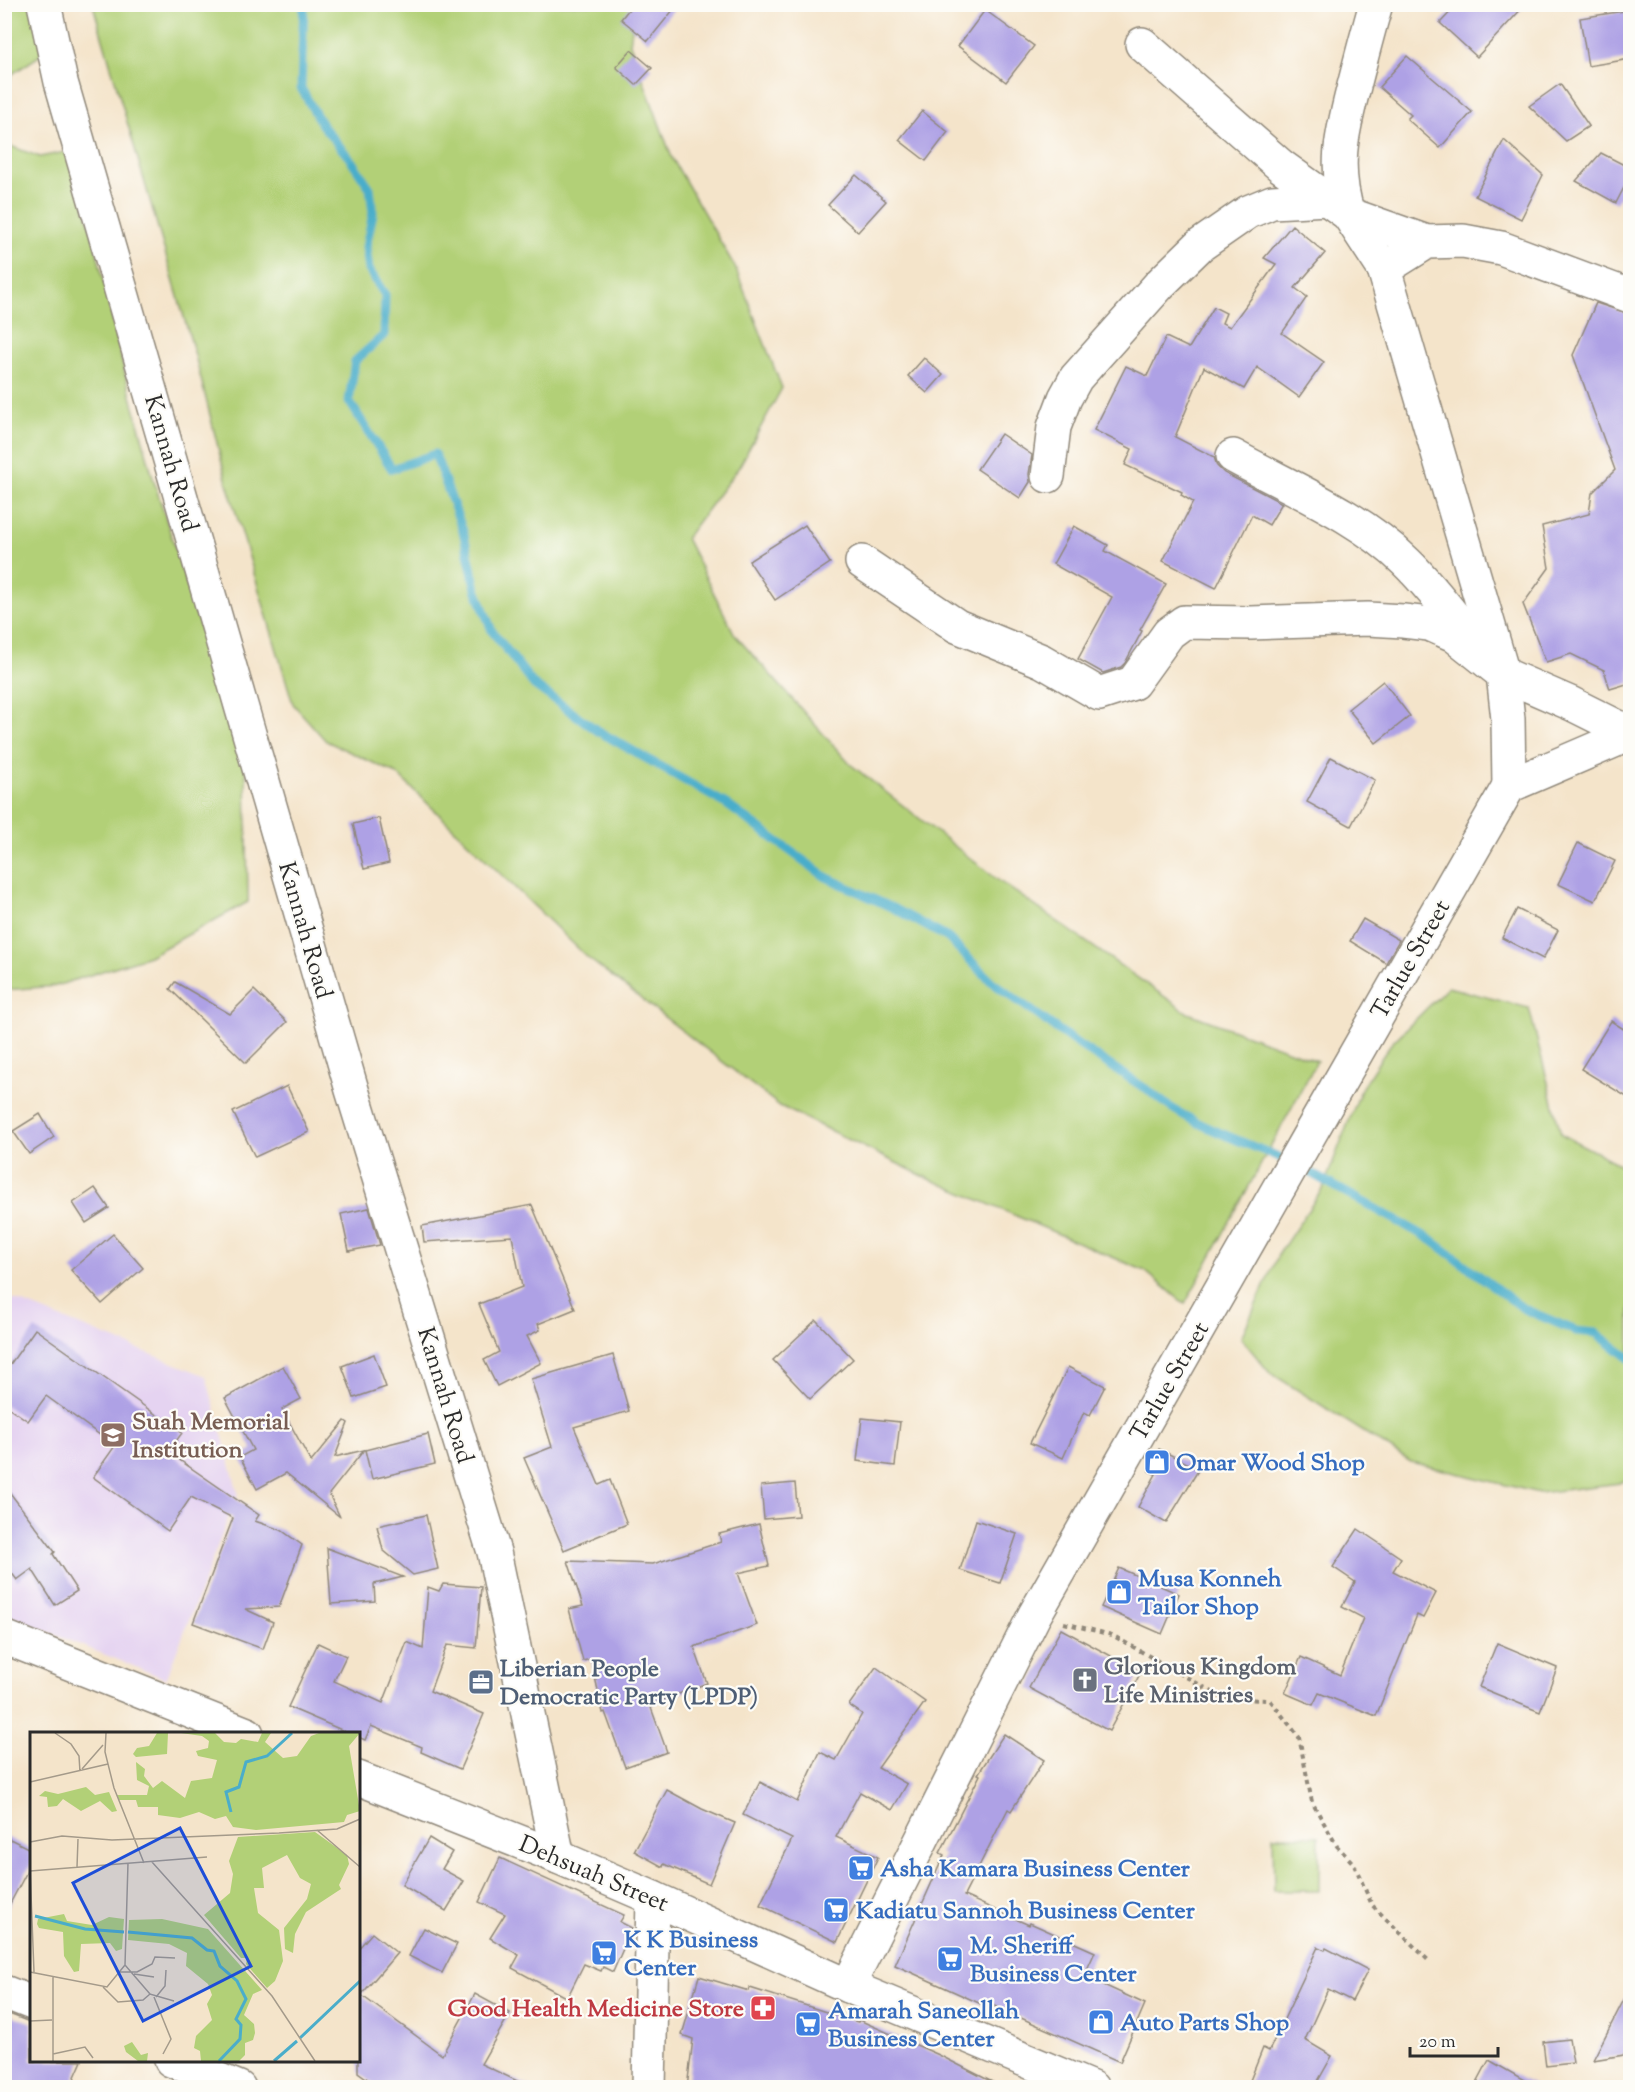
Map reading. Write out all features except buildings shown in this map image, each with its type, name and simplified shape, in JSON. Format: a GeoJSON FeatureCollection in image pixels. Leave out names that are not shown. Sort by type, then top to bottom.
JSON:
{"type":"FeatureCollection","features":[{"type":"Feature","properties":{"kind":"street","name":"Kannah Road"},"geometry":{"type":"LineString","coordinates":[[44,4],[61,82],[352,1090],[494,1552],[558,1857]]}},
{"type":"Feature","properties":{"kind":"street"},"geometry":{"type":"LineString","coordinates":[[1337,207],[1341,192],[1339,172],[1341,138],[1376,4]]}},
{"type":"Feature","properties":{"kind":"street"},"geometry":{"type":"LineString","coordinates":[[1142,44],[1281,166],[1337,207],[1427,242],[1463,241],[1501,248],[1630,296]]}},
{"type":"Feature","properties":{"kind":"street"},"geometry":{"type":"LineString","coordinates":[[1048,476],[1054,427],[1065,398],[1076,378],[1160,284],[1199,246],[1248,212],[1272,202],[1337,207],[1384,269],[1503,674],[1508,719],[1509,786],[1630,734]]}},
{"type":"Feature","properties":{"kind":"street"},"geometry":{"type":"LineString","coordinates":[[1384,269],[1427,242]]}},
{"type":"Feature","properties":{"kind":"street"},"geometry":{"type":"LineString","coordinates":[[1233,456],[1332,508],[1405,561],[1503,674]]}},
{"type":"Feature","properties":{"kind":"street"},"geometry":{"type":"LineString","coordinates":[[862,562],[957,626],[1042,661],[1099,694],[1133,683],[1169,633],[1184,622],[1251,623],[1368,619],[1429,624],[1455,635],[1503,674],[1572,704],[1630,734]]}},
{"type":"Feature","properties":{"kind":"street","name":"Tarlue Street"},"geometry":{"type":"LineString","coordinates":[[848,1986],[1034,1616],[1509,786]]}},
{"type":"Feature","properties":{"kind":"street"},"geometry":{"type":"LineString","coordinates":[[4,1637],[242,1732]]}},
{"type":"Feature","properties":{"kind":"street","name":"Dehsuah Street"},"geometry":{"type":"LineString","coordinates":[[360,1779],[558,1857],[848,1986],[1092,2088]]}},
{"type":"Feature","properties":{"kind":"street"},"geometry":{"type":"LineString","coordinates":[[649,2088],[653,1898]]}},
{"type":"Feature","properties":{"kind":"street"},"geometry":{"type":"LineString","coordinates":[[4,1992],[30,2002]]}},
{"type":"Feature","properties":{"kind":"street"},"geometry":{"type":"LineString","coordinates":[[174,2062],[239,2088]]}},
{"type":"Feature","properties":{"kind":"path"},"geometry":{"type":"LineString","coordinates":[[1034,1616],[1112,1635],[1225,1699],[1270,1700],[1299,1737],[1312,1802],[1337,1846],[1354,1864],[1372,1905],[1429,1961]]}},
{"type":"Feature","properties":{"kind":"shaded area","name":"Suah Memorial Institution"},"geometry":{"type":"Polygon","coordinates":[[[13,1299],[206,1376],[238,1493],[166,1679],[5,1615],[4,1320],[13,1299]]]}},
{"type":"Feature","properties":{"kind":"green space"},"geometry":{"type":"Polygon","coordinates":[[[5,5],[32,5],[44,53],[12,74],[5,93],[5,5]]]}},
{"type":"Feature","properties":{"kind":"green space"},"geometry":{"type":"Polygon","coordinates":[[[93,5],[635,5],[630,44],[672,158],[735,267],[782,388],[739,467],[686,538],[735,635],[850,764],[998,880],[1188,1013],[1317,1061],[1185,1304],[1145,1271],[925,1177],[780,1106],[588,958],[397,774],[326,741],[293,704],[227,483],[195,355],[93,5]]]}},
{"type":"Feature","properties":{"kind":"green space"},"geometry":{"type":"Polygon","coordinates":[[[4,129],[10,146],[40,157],[70,151],[153,478],[246,772],[248,902],[149,956],[56,986],[5,990],[4,129]]]}},
{"type":"Feature","properties":{"kind":"green space"},"geometry":{"type":"Polygon","coordinates":[[[1448,987],[1529,1008],[1561,1134],[1630,1170],[1630,1478],[1620,1483],[1539,1493],[1411,1462],[1269,1372],[1241,1338],[1278,1255],[1323,1188],[1362,1087],[1390,1045],[1448,987]]]}},
{"type":"Feature","properties":{"kind":"green space"},"geometry":{"type":"Polygon","coordinates":[[[1273,1836],[1319,1836],[1319,1891],[1274,1891],[1273,1836]]]}},
{"type":"Feature","properties":{"kind":"waterway"},"geometry":{"type":"LineString","coordinates":[[304,4],[301,88],[322,125],[351,160],[370,188],[373,213],[366,247],[369,270],[385,295],[384,335],[355,361],[349,401],[392,469],[435,454],[463,531],[476,589],[492,631],[534,685],[598,731],[726,804],[826,877],[895,909],[948,938],[992,982],[1163,1102],[1195,1121],[1281,1158]]}},
{"type":"Feature","properties":{"kind":"waterway"},"geometry":{"type":"LineString","coordinates":[[1309,1172],[1430,1239],[1524,1309],[1576,1331],[1596,1333],[1630,1359]]}},
{"type":"Feature","properties":{"kind":"place","name":"Suah Memorial Institution"},"geometry":{"type":"Point","coordinates":[113,1435]}},
{"type":"Feature","properties":{"kind":"place","name":"Omar Wood Shop"},"geometry":{"type":"Point","coordinates":[1157,1462]}},
{"type":"Feature","properties":{"kind":"place","name":"Musa Konneh Tailor Shop"},"geometry":{"type":"Point","coordinates":[1119,1592]}},
{"type":"Feature","properties":{"kind":"place","name":"Glorious Kingdom Life Ministries"},"geometry":{"type":"Point","coordinates":[1085,1680]}},
{"type":"Feature","properties":{"kind":"place","name":"Liberian People Democratic Party (LPDP)"},"geometry":{"type":"Point","coordinates":[481,1682]}},
{"type":"Feature","properties":{"kind":"place","name":"Asha Kamara Business Center"},"geometry":{"type":"Point","coordinates":[861,1868]}},
{"type":"Feature","properties":{"kind":"place","name":"Kadiatu Sannoh Business Center"},"geometry":{"type":"Point","coordinates":[836,1910]}},
{"type":"Feature","properties":{"kind":"place","name":"K K Business Center"},"geometry":{"type":"Point","coordinates":[604,1953]}},
{"type":"Feature","properties":{"kind":"place","name":"M. Sheriff Business Center"},"geometry":{"type":"Point","coordinates":[950,1959]}},
{"type":"Feature","properties":{"kind":"place","name":"Good Health Medicine Store"},"geometry":{"type":"Point","coordinates":[763,2008]}},
{"type":"Feature","properties":{"kind":"place","name":"Auto Parts Shop"},"geometry":{"type":"Point","coordinates":[1101,2022]}},
{"type":"Feature","properties":{"kind":"place","name":"Amarah Saneollah Business Center"},"geometry":{"type":"Point","coordinates":[808,2024]}}]}
